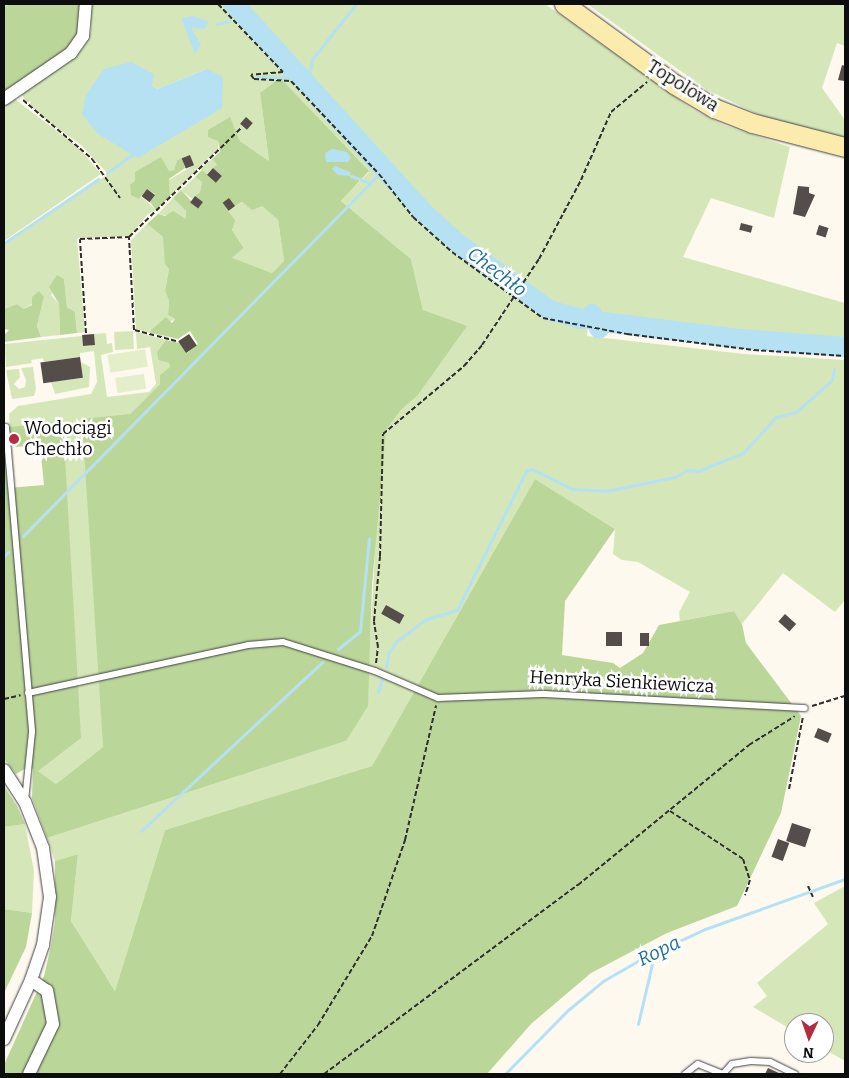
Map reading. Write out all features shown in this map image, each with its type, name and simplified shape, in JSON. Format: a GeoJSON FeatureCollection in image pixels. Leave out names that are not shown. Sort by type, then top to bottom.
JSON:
{"type":"FeatureCollection","features":[{"type":"Feature","properties":{"kind":"street"},"geometry":{"type":"LineString","coordinates":[[4,99],[71,53],[83,36],[86,4]]}},
{"type":"Feature","properties":{"kind":"street","name":"Topolowa"},"geometry":{"type":"LineString","coordinates":[[564,4],[699,100],[729,114],[845,147]]}},
{"type":"Feature","properties":{"kind":"street"},"geometry":{"type":"LineString","coordinates":[[4,770],[25,802],[43,848],[50,897],[43,945],[31,980],[4,1039]]}},
{"type":"Feature","properties":{"kind":"street"},"geometry":{"type":"LineString","coordinates":[[29,1074],[53,1024],[47,991],[31,980]]}},
{"type":"Feature","properties":{"kind":"lane"},"geometry":{"type":"LineString","coordinates":[[6,427],[32,732],[25,802]]}},
{"type":"Feature","properties":{"kind":"lane"},"geometry":{"type":"LineString","coordinates":[[28,693],[248,645],[283,642],[375,671],[438,698]]}},
{"type":"Feature","properties":{"kind":"lane","name":"Henryka Sienkiewicza"},"geometry":{"type":"LineString","coordinates":[[438,698],[543,694],[805,708]]}},
{"type":"Feature","properties":{"kind":"lane"},"geometry":{"type":"LineString","coordinates":[[685,1074],[698,1064],[723,1074],[732,1064],[751,1061],[770,1062],[794,1074]]}},
{"type":"Feature","properties":{"kind":"path"},"geometry":{"type":"LineString","coordinates":[[218,4],[283,72],[251,75],[254,79],[291,81],[379,174],[413,217],[452,252],[543,318],[570,325],[754,350],[845,356]]}},
{"type":"Feature","properties":{"kind":"path"},"geometry":{"type":"LineString","coordinates":[[375,671],[378,646],[374,621],[380,556],[383,434],[464,366],[498,323],[538,259],[581,180],[611,112],[658,72]]}},
{"type":"Feature","properties":{"kind":"path"},"geometry":{"type":"LineString","coordinates":[[25,104],[79,146],[120,198]]}},
{"type":"Feature","properties":{"kind":"path"},"geometry":{"type":"LineString","coordinates":[[86,333],[80,239],[129,237],[241,128]]}},
{"type":"Feature","properties":{"kind":"path"},"geometry":{"type":"LineString","coordinates":[[129,237],[134,330],[176,341]]}},
{"type":"Feature","properties":{"kind":"path"},"geometry":{"type":"LineString","coordinates":[[4,699],[28,693]]}},
{"type":"Feature","properties":{"kind":"path"},"geometry":{"type":"LineString","coordinates":[[324,1074],[578,885],[670,812],[749,745],[805,708],[845,696]]}},
{"type":"Feature","properties":{"kind":"path"},"geometry":{"type":"LineString","coordinates":[[280,1074],[318,1025],[372,936],[405,840],[438,698]]}},
{"type":"Feature","properties":{"kind":"path"},"geometry":{"type":"LineString","coordinates":[[789,788],[805,708]]}},
{"type":"Feature","properties":{"kind":"path"},"geometry":{"type":"LineString","coordinates":[[670,812],[743,859],[750,880],[745,895]]}},
{"type":"Feature","properties":{"kind":"path"},"geometry":{"type":"LineString","coordinates":[[808,886],[813,897]]}},
{"type":"Feature","properties":{"kind":"green space"},"geometry":{"type":"Polygon","coordinates":[[[7,4],[81,4],[79,32],[69,47],[4,92],[4,8],[7,4]]]}},
{"type":"Feature","properties":{"kind":"green space"},"geometry":{"type":"Polygon","coordinates":[[[91,4],[230,4],[447,240],[546,312],[588,324],[587,336],[744,354],[845,360],[845,600],[835,612],[783,573],[742,624],[734,611],[680,621],[679,612],[690,592],[638,562],[622,560],[613,554],[615,529],[535,479],[372,766],[165,830],[115,991],[71,921],[78,854],[55,861],[47,838],[346,741],[369,661],[379,478],[386,430],[401,410],[417,396],[423,310],[411,259],[341,201],[369,172],[260,93],[269,161],[240,141],[230,118],[218,140],[218,149],[170,196],[169,180],[194,165],[190,155],[177,160],[174,170],[135,181],[139,199],[142,197],[156,210],[148,214],[130,236],[77,238],[85,332],[77,333],[75,312],[67,307],[64,279],[51,295],[59,304],[60,335],[41,337],[37,326],[44,297],[32,297],[32,304],[24,309],[17,304],[4,309],[4,245],[108,174],[80,144],[47,121],[29,105],[31,101],[26,103],[21,92],[81,50],[91,32],[91,4]],[[207,69],[157,89],[152,85],[98,134],[207,69]]]}},
{"type":"Feature","properties":{"kind":"green space"},"geometry":{"type":"Polygon","coordinates":[[[239,4],[545,4],[692,109],[726,126],[790,147],[774,218],[711,198],[683,257],[845,303],[845,342],[754,336],[569,314],[549,307],[446,227],[239,4]]]}},
{"type":"Feature","properties":{"kind":"green space"},"geometry":{"type":"Polygon","coordinates":[[[587,4],[845,4],[845,46],[837,43],[822,88],[845,120],[845,139],[768,119],[707,90],[587,4]]]}},
{"type":"Feature","properties":{"kind":"green space"},"geometry":{"type":"Polygon","coordinates":[[[280,78],[369,171],[341,201],[411,259],[423,310],[467,326],[417,396],[401,410],[386,430],[372,585],[368,706],[346,741],[47,838],[32,798],[33,769],[28,767],[16,774],[4,759],[4,437],[8,488],[44,485],[40,445],[15,447],[18,444],[17,434],[10,435],[9,427],[63,421],[81,738],[38,771],[56,784],[103,747],[82,419],[130,414],[160,384],[160,375],[170,367],[169,363],[158,360],[157,352],[166,340],[180,343],[187,353],[198,344],[190,331],[178,339],[149,332],[166,317],[172,323],[175,319],[168,315],[169,301],[165,291],[169,269],[165,264],[163,237],[147,224],[158,214],[165,216],[173,211],[186,219],[186,211],[173,198],[181,190],[198,208],[203,202],[195,196],[200,192],[202,182],[195,177],[202,170],[216,182],[222,176],[213,168],[217,165],[212,159],[220,152],[218,141],[208,137],[208,130],[230,117],[240,141],[269,161],[260,93],[280,78]],[[242,202],[228,211],[235,220],[232,230],[244,248],[232,258],[272,273],[284,261],[278,220],[262,206],[252,210],[242,202]]]}},
{"type":"Feature","properties":{"kind":"green space"},"geometry":{"type":"Polygon","coordinates":[[[12,97],[79,148],[101,174],[4,241],[4,103],[12,97]]]}},
{"type":"Feature","properties":{"kind":"green space"},"geometry":{"type":"Polygon","coordinates":[[[161,157],[169,171],[174,170],[177,160],[182,158],[185,168],[169,179],[170,196],[156,210],[150,202],[155,194],[147,189],[139,199],[131,195],[130,185],[135,181],[135,172],[161,157]]]}},
{"type":"Feature","properties":{"kind":"green space"},"geometry":{"type":"Polygon","coordinates":[[[212,159],[217,165],[206,175],[201,169],[212,159]]]}},
{"type":"Feature","properties":{"kind":"green space"},"geometry":{"type":"Polygon","coordinates":[[[195,177],[202,182],[200,192],[192,199],[181,190],[195,177]]]}},
{"type":"Feature","properties":{"kind":"green space"},"geometry":{"type":"Polygon","coordinates":[[[173,198],[186,211],[186,219],[158,214],[173,198]]]}},
{"type":"Feature","properties":{"kind":"green space"},"geometry":{"type":"Polygon","coordinates":[[[243,202],[262,206],[278,220],[284,261],[272,273],[239,263],[232,258],[244,248],[232,230],[228,211],[243,202]]]}},
{"type":"Feature","properties":{"kind":"green space"},"geometry":{"type":"Polygon","coordinates":[[[147,224],[163,237],[169,269],[165,291],[169,301],[168,315],[175,319],[150,331],[176,340],[136,329],[131,240],[147,224]]]}},
{"type":"Feature","properties":{"kind":"green space"},"geometry":{"type":"Polygon","coordinates":[[[57,275],[64,279],[67,307],[75,312],[77,333],[60,335],[59,304],[49,287],[57,275]]]}},
{"type":"Feature","properties":{"kind":"green space"},"geometry":{"type":"Polygon","coordinates":[[[39,291],[44,297],[37,326],[41,337],[4,342],[4,335],[9,330],[4,329],[4,309],[17,304],[24,309],[32,305],[32,297],[39,291]]]}},
{"type":"Feature","properties":{"kind":"green space"},"geometry":{"type":"Polygon","coordinates":[[[133,331],[134,349],[115,350],[114,332],[133,331]]]}},
{"type":"Feature","properties":{"kind":"green space"},"geometry":{"type":"Polygon","coordinates":[[[136,332],[166,340],[157,353],[158,360],[169,363],[170,367],[161,375],[160,384],[130,414],[99,661],[103,747],[56,784],[38,771],[63,422],[10,427],[9,414],[18,406],[91,394],[97,382],[94,351],[80,353],[80,357],[44,362],[43,358],[31,360],[32,363],[6,367],[5,344],[82,336],[83,346],[94,345],[94,334],[106,333],[107,344],[112,343],[113,352],[101,355],[107,397],[149,392],[156,384],[150,347],[137,349],[136,332]]]}},
{"type":"Feature","properties":{"kind":"green space"},"geometry":{"type":"Polygon","coordinates":[[[145,349],[148,367],[110,373],[107,355],[145,349]]]}},
{"type":"Feature","properties":{"kind":"green space"},"geometry":{"type":"Polygon","coordinates":[[[81,362],[90,367],[89,387],[55,394],[51,382],[83,378],[81,362]]]}},
{"type":"Feature","properties":{"kind":"green space"},"geometry":{"type":"Polygon","coordinates":[[[33,367],[36,389],[34,396],[12,399],[6,370],[19,369],[20,377],[14,384],[19,389],[25,387],[26,380],[21,368],[33,367]]]}},
{"type":"Feature","properties":{"kind":"green space"},"geometry":{"type":"Polygon","coordinates":[[[144,374],[146,389],[117,393],[115,378],[144,374]]]}},
{"type":"Feature","properties":{"kind":"green space"},"geometry":{"type":"Polygon","coordinates":[[[535,479],[615,529],[565,601],[562,655],[613,663],[620,668],[643,653],[659,625],[734,611],[742,624],[746,643],[801,716],[781,813],[737,906],[667,933],[591,973],[531,1024],[487,1074],[4,1074],[4,1065],[44,976],[55,921],[55,861],[78,854],[71,921],[115,991],[165,830],[372,766],[535,479]]]}},
{"type":"Feature","properties":{"kind":"green space"},"geometry":{"type":"Polygon","coordinates":[[[4,786],[17,806],[25,824],[4,827],[4,786]]]}},
{"type":"Feature","properties":{"kind":"green space"},"geometry":{"type":"Polygon","coordinates":[[[25,824],[34,871],[32,913],[4,909],[4,827],[25,824]]]}},
{"type":"Feature","properties":{"kind":"green space"},"geometry":{"type":"Polygon","coordinates":[[[845,886],[845,1061],[834,1055],[834,1013],[784,1013],[784,1025],[753,1007],[767,996],[757,983],[828,924],[814,903],[845,886]]]}},
{"type":"Feature","properties":{"kind":"green space"},"geometry":{"type":"Polygon","coordinates":[[[4,909],[32,913],[26,947],[4,993],[4,909]]]}},
{"type":"Feature","properties":{"kind":"water"},"geometry":{"type":"Polygon","coordinates":[[[194,16],[209,22],[205,29],[191,28],[201,45],[195,54],[181,18],[194,16]]]}},
{"type":"Feature","properties":{"kind":"water"},"geometry":{"type":"Polygon","coordinates":[[[131,62],[154,74],[152,85],[157,89],[207,69],[223,77],[222,108],[138,158],[98,134],[82,114],[86,95],[104,69],[131,62]]]}},
{"type":"Feature","properties":{"kind":"water"},"geometry":{"type":"Polygon","coordinates":[[[332,149],[347,152],[351,158],[348,162],[326,162],[325,153],[332,149]]]}},
{"type":"Feature","properties":{"kind":"water"},"geometry":{"type":"Polygon","coordinates":[[[335,166],[350,172],[351,176],[338,175],[332,169],[335,166]]]}},
{"type":"Feature","properties":{"kind":"building"},"geometry":{"type":"Polygon","coordinates":[[[842,65],[845,66],[845,81],[838,80],[842,65]]]}},
{"type":"Feature","properties":{"kind":"building"},"geometry":{"type":"Polygon","coordinates":[[[246,117],[253,123],[247,130],[240,124],[246,117]]]}},
{"type":"Feature","properties":{"kind":"building"},"geometry":{"type":"Polygon","coordinates":[[[190,155],[194,165],[186,169],[182,158],[190,155]]]}},
{"type":"Feature","properties":{"kind":"building"},"geometry":{"type":"Polygon","coordinates":[[[213,168],[222,176],[216,183],[207,175],[213,168]]]}},
{"type":"Feature","properties":{"kind":"building"},"geometry":{"type":"Polygon","coordinates":[[[798,186],[809,187],[809,193],[815,195],[805,217],[793,214],[798,186]]]}},
{"type":"Feature","properties":{"kind":"building"},"geometry":{"type":"Polygon","coordinates":[[[147,189],[155,195],[150,202],[142,196],[147,189]]]}},
{"type":"Feature","properties":{"kind":"building"},"geometry":{"type":"Polygon","coordinates":[[[195,196],[203,202],[198,208],[190,202],[195,196]]]}},
{"type":"Feature","properties":{"kind":"building"},"geometry":{"type":"Polygon","coordinates":[[[229,198],[235,206],[229,211],[223,203],[229,198]]]}},
{"type":"Feature","properties":{"kind":"building"},"geometry":{"type":"Polygon","coordinates":[[[741,223],[753,226],[751,233],[739,230],[741,223]]]}},
{"type":"Feature","properties":{"kind":"building"},"geometry":{"type":"Polygon","coordinates":[[[819,225],[829,228],[826,237],[816,235],[819,225]]]}},
{"type":"Feature","properties":{"kind":"building"},"geometry":{"type":"Polygon","coordinates":[[[94,334],[95,345],[83,346],[82,335],[94,334]]]}},
{"type":"Feature","properties":{"kind":"building"},"geometry":{"type":"Polygon","coordinates":[[[189,334],[197,346],[186,353],[178,341],[189,334]]]}},
{"type":"Feature","properties":{"kind":"building"},"geometry":{"type":"Polygon","coordinates":[[[80,357],[83,378],[43,383],[40,363],[80,357]]]}},
{"type":"Feature","properties":{"kind":"building","name":"Wodociągi Chechło"},"geometry":{"type":"Polygon","coordinates":[[[12,436],[17,436],[17,443],[12,443],[12,436]]]}},
{"type":"Feature","properties":{"kind":"building"},"geometry":{"type":"Polygon","coordinates":[[[386,605],[404,615],[400,624],[381,614],[386,605]]]}},
{"type":"Feature","properties":{"kind":"building"},"geometry":{"type":"Polygon","coordinates":[[[785,614],[796,624],[789,631],[778,621],[785,614]]]}},
{"type":"Feature","properties":{"kind":"building"},"geometry":{"type":"Polygon","coordinates":[[[606,632],[622,632],[622,646],[606,646],[606,632]]]}},
{"type":"Feature","properties":{"kind":"building"},"geometry":{"type":"Polygon","coordinates":[[[640,633],[649,633],[649,646],[640,646],[640,633]]]}},
{"type":"Feature","properties":{"kind":"building"},"geometry":{"type":"Polygon","coordinates":[[[818,728],[832,734],[828,743],[814,737],[818,728]]]}},
{"type":"Feature","properties":{"kind":"building"},"geometry":{"type":"Polygon","coordinates":[[[792,823],[811,829],[805,847],[786,841],[792,823]]]}},
{"type":"Feature","properties":{"kind":"building"},"geometry":{"type":"Polygon","coordinates":[[[778,839],[789,843],[783,861],[772,857],[778,839]]]}},
{"type":"Feature","properties":{"kind":"building"},"geometry":{"type":"Polygon","coordinates":[[[768,1068],[781,1074],[765,1074],[768,1068]]]}},
{"type":"Feature","properties":{"kind":"waterway","name":"Chechło"},"geometry":{"type":"LineString","coordinates":[[234,4],[423,212],[455,241],[549,310],[581,319],[588,319],[592,314],[599,328],[604,322],[741,339],[845,347]]}},
{"type":"Feature","properties":{"kind":"waterway"},"geometry":{"type":"LineString","coordinates":[[307,83],[313,58],[356,4]]}},
{"type":"Feature","properties":{"kind":"waterway","name":"Chechło"},"geometry":{"type":"LineString","coordinates":[[238,20],[246,17]]}},
{"type":"Feature","properties":{"kind":"waterway"},"geometry":{"type":"LineString","coordinates":[[217,24],[230,21]]}},
{"type":"Feature","properties":{"kind":"waterway"},"geometry":{"type":"LineString","coordinates":[[257,77],[302,77]]}},
{"type":"Feature","properties":{"kind":"waterway"},"geometry":{"type":"LineString","coordinates":[[107,173],[132,155]]}},
{"type":"Feature","properties":{"kind":"waterway"},"geometry":{"type":"LineString","coordinates":[[23,536],[383,170]]}},
{"type":"Feature","properties":{"kind":"waterway"},"geometry":{"type":"LineString","coordinates":[[351,176],[370,183]]}},
{"type":"Feature","properties":{"kind":"waterway"},"geometry":{"type":"LineString","coordinates":[[4,243],[98,179]]}},
{"type":"Feature","properties":{"kind":"waterway"},"geometry":{"type":"LineString","coordinates":[[386,667],[389,652],[396,642],[424,620],[457,610],[526,471],[532,469],[572,489],[606,491],[675,477],[687,470],[698,471],[743,453],[776,417],[796,412],[832,380],[834,369]]}},
{"type":"Feature","properties":{"kind":"waterway"},"geometry":{"type":"LineString","coordinates":[[338,649],[360,631],[369,538]]}},
{"type":"Feature","properties":{"kind":"waterway"},"geometry":{"type":"LineString","coordinates":[[4,556],[8,552]]}},
{"type":"Feature","properties":{"kind":"waterway"},"geometry":{"type":"LineString","coordinates":[[141,831],[322,662]]}},
{"type":"Feature","properties":{"kind":"waterway"},"geometry":{"type":"LineString","coordinates":[[378,692],[382,680]]}},
{"type":"Feature","properties":{"kind":"waterway","name":"Ropa"},"geometry":{"type":"LineString","coordinates":[[505,1074],[568,1010],[603,981],[643,958],[705,929],[845,879]]}},
{"type":"Feature","properties":{"kind":"waterway"},"geometry":{"type":"LineString","coordinates":[[638,1024],[655,951]]}},
{"type":"Feature","properties":{"kind":"place","name":"Wodociągi Chechło"},"geometry":{"type":"Point","coordinates":[14,439]}}]}
